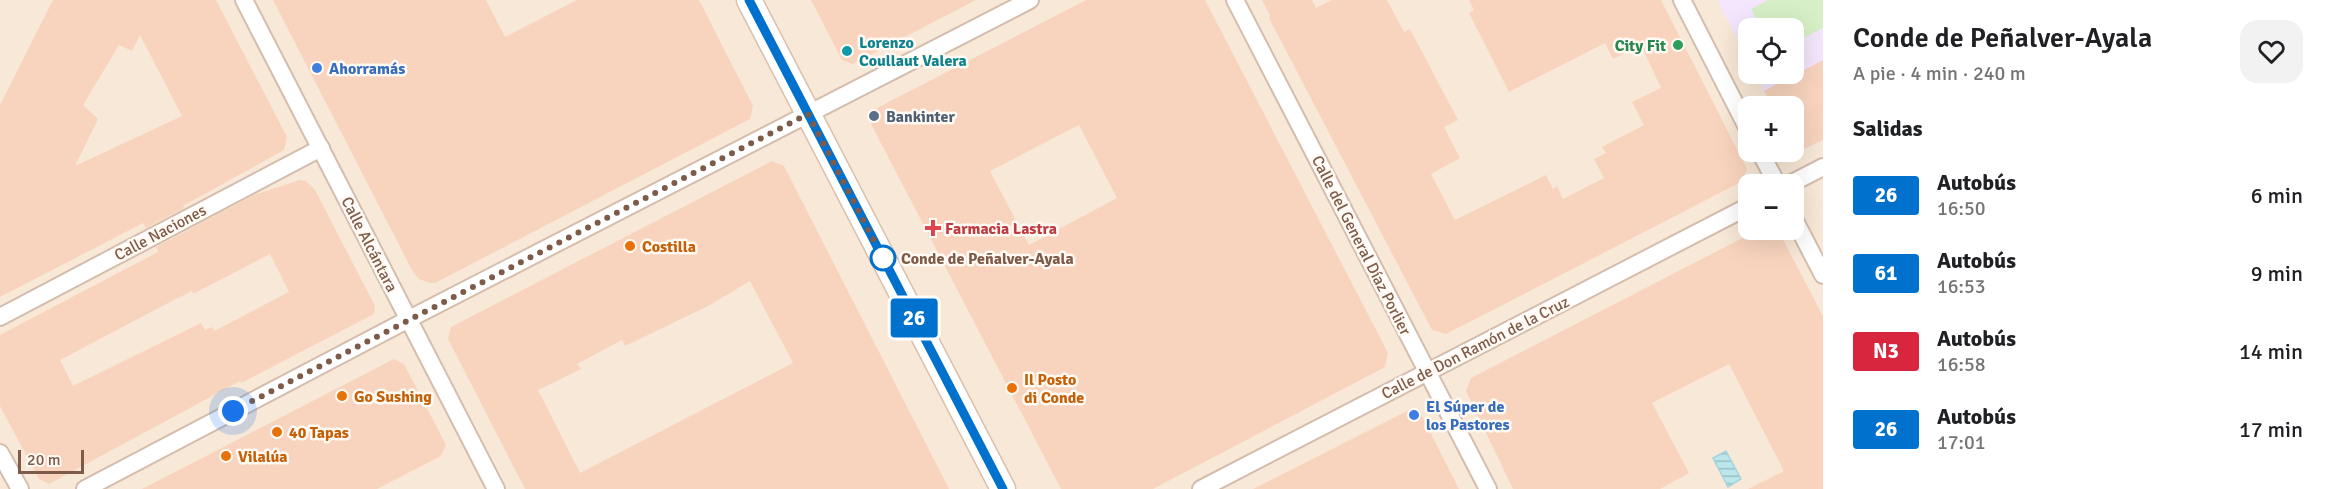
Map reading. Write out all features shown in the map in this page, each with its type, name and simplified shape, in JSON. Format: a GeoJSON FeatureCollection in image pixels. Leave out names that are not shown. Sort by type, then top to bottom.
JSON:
{"type":"FeatureCollection","features":[{"type":"Feature","properties":{"kind":"street","name":"Calle Alcántara"},"geometry":{"type":"LineString","coordinates":[[244,0],[496,489]]}},
{"type":"Feature","properties":{"kind":"street"},"geometry":{"type":"LineString","coordinates":[[749,0],[1003,489]]}},
{"type":"Feature","properties":{"kind":"street"},"geometry":{"type":"LineString","coordinates":[[85,489],[409,319],[1030,0]]}},
{"type":"Feature","properties":{"kind":"street","name":"Calle del General Díaz Porlier"},"geometry":{"type":"LineString","coordinates":[[1235,0],[1488,489]]}},
{"type":"Feature","properties":{"kind":"street"},"geometry":{"type":"LineString","coordinates":[[1682,0],[1738,109]]}},
{"type":"Feature","properties":{"kind":"street","name":"Calle Naciones"},"geometry":{"type":"LineString","coordinates":[[0,316],[321,148]]}},
{"type":"Feature","properties":{"kind":"street"},"geometry":{"type":"LineString","coordinates":[[1804,177],[1823,167]]}},
{"type":"Feature","properties":{"kind":"street","name":"Calle de Don Ramón de la Cruz"},"geometry":{"type":"LineString","coordinates":[[1201,489],[1738,212]]}},
{"type":"Feature","properties":{"kind":"street"},"geometry":{"type":"LineString","coordinates":[[1804,238],[1823,275]]}},
{"type":"Feature","properties":{"kind":"street"},"geometry":{"type":"LineString","coordinates":[[0,453],[20,489]]}},
{"type":"Feature","properties":{"kind":"shaded area"},"geometry":{"type":"Polygon","coordinates":[[[0,0],[1823,0],[1823,489],[0,489],[0,0]]]}},
{"type":"Feature","properties":{"kind":"shaded area"},"geometry":{"type":"Polygon","coordinates":[[[1717,0],[1823,0],[1823,140],[1804,150],[1804,96],[1767,96],[1760,84],[1804,84],[1804,18],[1738,18],[1738,41],[1717,0]]]}},
{"type":"Feature","properties":{"kind":"green space"},"geometry":{"type":"Polygon","coordinates":[[[1768,0],[1823,0],[1823,28],[1804,38],[1804,18],[1756,18],[1751,9],[1768,0]]]}},
{"type":"Feature","properties":{"kind":"water"},"geometry":{"type":"Polygon","coordinates":[[[1726,451],[1741,479],[1728,487],[1713,458],[1726,451]]]}},
{"type":"Feature","properties":{"kind":"building"},"geometry":{"type":"Polygon","coordinates":[[[53,0],[216,0],[287,137],[284,150],[183,206],[184,208],[146,228],[143,223],[0,297],[0,105],[53,0]],[[140,35],[132,51],[119,45],[83,105],[98,119],[75,166],[182,116],[140,35]]]}},
{"type":"Feature","properties":{"kind":"building"},"geometry":{"type":"Polygon","coordinates":[[[273,0],[486,0],[505,37],[577,0],[699,0],[753,106],[750,119],[435,283],[430,283],[419,279],[413,272],[273,0]]]}},
{"type":"Feature","properties":{"kind":"building"},"geometry":{"type":"Polygon","coordinates":[[[811,0],[976,0],[853,64],[842,60],[811,0]]]}},
{"type":"Feature","properties":{"kind":"building"},"geometry":{"type":"Polygon","coordinates":[[[1086,0],[1205,0],[1388,353],[1385,367],[1153,489],[1061,489],[871,124],[877,108],[1086,0]],[[1079,125],[990,171],[1029,245],[1117,198],[1079,125]]]}},
{"type":"Feature","properties":{"kind":"building"},"geometry":{"type":"Polygon","coordinates":[[[1262,0],[1312,0],[1316,8],[1332,0],[1387,0],[1404,32],[1410,29],[1458,120],[1444,127],[1460,158],[1431,174],[1455,220],[1546,175],[1553,189],[1557,186],[1563,199],[1604,178],[1594,159],[1606,153],[1602,147],[1644,125],[1632,102],[1661,88],[1641,45],[1613,59],[1605,43],[1509,92],[1469,13],[1474,10],[1469,0],[1661,0],[1738,151],[1738,162],[1743,162],[1747,169],[1745,174],[1738,174],[1738,184],[1495,309],[1446,334],[1432,330],[1269,18],[1270,15],[1262,0]]]}},
{"type":"Feature","properties":{"kind":"building"},"geometry":{"type":"Polygon","coordinates":[[[1823,60],[1823,140],[1804,149],[1804,96],[1767,96],[1764,91],[1777,84],[1804,84],[1804,70],[1823,60]]]}},
{"type":"Feature","properties":{"kind":"building"},"geometry":{"type":"Polygon","coordinates":[[[772,161],[784,166],[949,489],[525,489],[448,339],[451,327],[772,161]],[[750,281],[710,305],[625,346],[622,340],[577,364],[581,369],[538,390],[580,473],[793,363],[750,281]]]}},
{"type":"Feature","properties":{"kind":"building"},"geometry":{"type":"Polygon","coordinates":[[[300,180],[306,181],[315,190],[375,306],[374,314],[241,383],[240,381],[49,484],[39,479],[0,406],[0,335],[158,252],[156,247],[254,195],[300,180]],[[270,254],[193,294],[192,291],[168,303],[60,360],[73,386],[201,323],[205,330],[212,327],[214,331],[289,292],[270,254]]]}},
{"type":"Feature","properties":{"kind":"building"},"geometry":{"type":"Polygon","coordinates":[[[1739,240],[1783,240],[1823,316],[1823,489],[1748,489],[1784,471],[1729,364],[1652,403],[1689,473],[1660,489],[1513,489],[1466,391],[1471,378],[1739,240]]]}},
{"type":"Feature","properties":{"kind":"building"},"geometry":{"type":"Polygon","coordinates":[[[394,359],[404,364],[446,445],[441,456],[377,489],[142,489],[394,359]]]}},
{"type":"Feature","properties":{"kind":"building"},"geometry":{"type":"Polygon","coordinates":[[[1409,410],[1421,414],[1459,489],[1253,489],[1409,410]]]}},
{"type":"Feature","properties":{"kind":"bus line","name":"26"},"geometry":{"type":"LineString","coordinates":[[749,0],[1003,489]]}},
{"type":"Feature","properties":{"kind":"place","name":"City Fit"},"geometry":{"type":"Point","coordinates":[1678,45]}},
{"type":"Feature","properties":{"kind":"place","name":"Lorenzo Coullaut Valera"},"geometry":{"type":"Point","coordinates":[847,51]}},
{"type":"Feature","properties":{"kind":"place","name":"Ahorramás"},"geometry":{"type":"Point","coordinates":[317,68]}},
{"type":"Feature","properties":{"kind":"place","name":"Bankinter"},"geometry":{"type":"Point","coordinates":[874,116]}},
{"type":"Feature","properties":{"kind":"place","name":"Farmacia Lastra"},"geometry":{"type":"Point","coordinates":[933,228]}},
{"type":"Feature","properties":{"kind":"place","name":"Costilla"},"geometry":{"type":"Point","coordinates":[630,246]}},
{"type":"Feature","properties":{"kind":"place","name":"Conde de Peñalver-Ayala"},"geometry":{"type":"Point","coordinates":[883,258]}},
{"type":"Feature","properties":{"kind":"place","name":"Il Posto di Conde"},"geometry":{"type":"Point","coordinates":[1012,388]}},
{"type":"Feature","properties":{"kind":"place","name":"Go Sushing"},"geometry":{"type":"Point","coordinates":[342,396]}},
{"type":"Feature","properties":{"kind":"place","name":"El Súper de los Pastores"},"geometry":{"type":"Point","coordinates":[1414,415]}},
{"type":"Feature","properties":{"kind":"place","name":"40 Tapas"},"geometry":{"type":"Point","coordinates":[277,432]}},
{"type":"Feature","properties":{"kind":"place","name":"Vilalúa"},"geometry":{"type":"Point","coordinates":[226,456]}},
{"type":"Feature","properties":{"kind":"route"},"geometry":{"type":"LineString","coordinates":[[233,411],[808,114],[883,258]]}}]}
